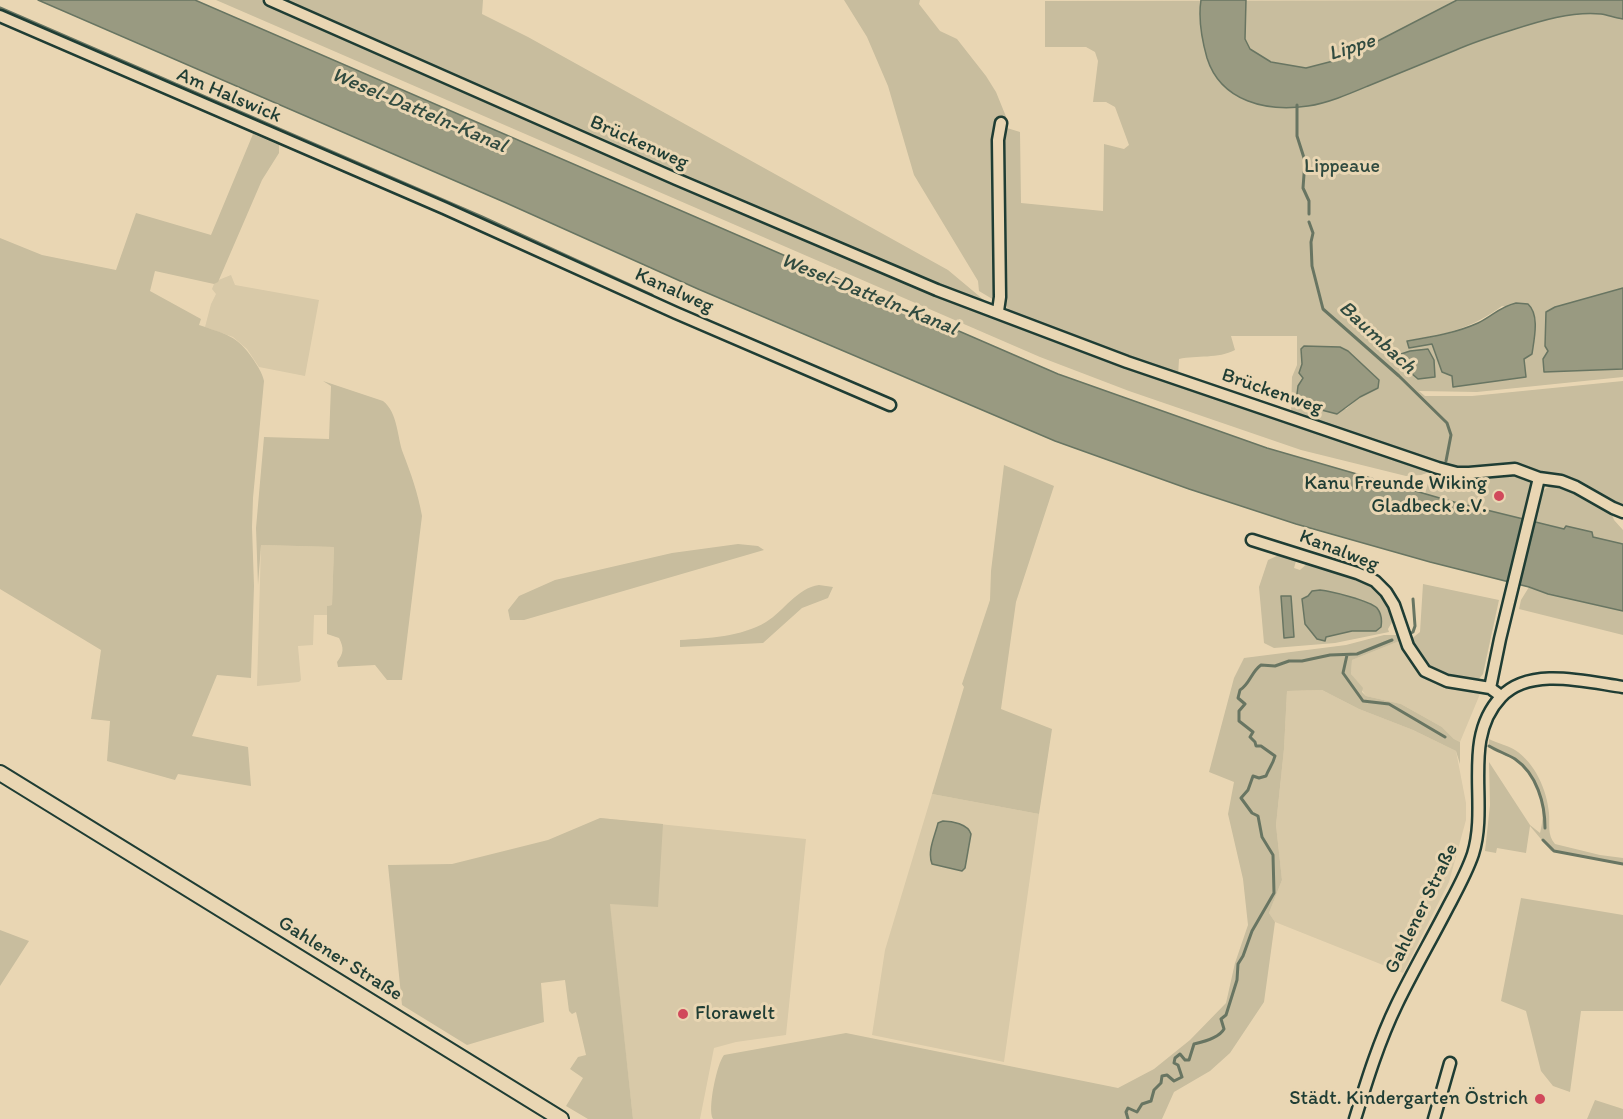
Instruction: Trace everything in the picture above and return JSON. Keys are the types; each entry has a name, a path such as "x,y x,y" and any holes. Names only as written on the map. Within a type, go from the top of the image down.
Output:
{"main road":[{"name":"Gahlener Straße","path":"0,773 561,1119"}],"street":[{"name":"Brückenweg","path":"270,0 778,223 937,290 998,311 1127,362 1438,468 1458,473 1515,469 1539,478 1561,481 1623,512"},
{"name":"Am Halswick","path":"0,16 444,207"},
{"path":"998,311 1000,297 998,140 1001,123"},
{"name":"Kanalweg","path":"444,207 676,313 890,405"},
{"path":"1490,688 1539,478"},
{"name":"Kanalweg","path":"1252,540 1357,573 1375,581 1394,605 1408,646 1425,671 1447,681 1490,688 1501,696"},
{"name":"Gahlener Straße","path":"1355,1119 1371,1064 1384,1032 1473,854 1479,819 1480,737 1485,718 1501,696 1524,682 1544,679 1623,687"},
{"path":"1434,1119 1450,1064"}],"shaded area":[{"path":"231,275 235,285 319,300 305,376 259,367 247,349 233,337 205,327 216,294 212,289 214,284"},
{"path":"261,545 334,547 332,605 327,606 327,615 314,615 313,645 298,646 301,680 299,682 257,686"},
{"path":"1402,640 1414,664 1422,674 1478,690 1480,694 1460,742 1442,727 1401,704 1366,696 1351,674 1352,660"},
{"path":"1322,690 1359,709 1413,730 1456,751 1466,803 1466,820 1449,882 1403,973 1275,922 1269,913 1282,880 1276,825 1287,691"},
{"path":"932,794 1039,814 1004,1062 872,1035 885,950"},
{"path":"600,818 806,839 786,1035 736,1042 714,1048 700,1119 633,1119"}],"green space":[{"path":"216,0 261,0 931,291 1433,471 1406,476 1301,450 1129,391 1040,357"},
{"path":"278,0 483,0 482,14 528,37 948,270 991,306 930,283 737,201"},
{"name":"Lippeaue","path":"844,0 920,0 919,4 940,31 957,39 986,76 996,92 1007,119 1007,128 1020,132 1021,203 1103,211 1104,144 1124,149 1129,145 1115,107 1106,102 1093,102 1098,61 1095,52 1086,47 1045,47 1045,1 1623,0 1623,288 1555,307 1546,312 1548,351 1544,372 1623,369 1623,377 1477,392 1419,391 1425,396 1472,396 1623,381 1623,509 1557,477 1464,471 1291,415 1292,377 1297,365 1297,336 1231,336 1235,350 1222,355 1179,359 1178,377 1059,333 1009,311 1004,301 994,300 979,291 978,281 914,175 888,86 867,37","holes":["1502,306 1534,312 1535,335 1532,354 1524,359 1526,376 1442,372 1432,343 1411,340 1470,325","1301,349 1378,388 1360,397 1346,409 1311,407 1298,403 1299,383 1303,376 1299,373 1302,364"]},
{"path":"253,134 279,145 279,153 262,180 218,282 214,284 155,271 150,291 201,319 199,325 236,340 253,359 264,381 253,498 254,586 251,678 217,675 192,736 248,747 251,786 178,774 175,780 107,761 110,721 91,719 101,650 0,589 0,238 42,255 116,270 136,213 211,235"},
{"path":"323,381 383,401 388,406 394,418 418,499 422,516 402,680 387,680 375,665 338,667 337,662 342,653 342,645 339,638 327,634 327,606 332,605 334,547 261,545 258,585 256,528 264,437 329,439 331,386"},
{"path":"1004,465 1054,486 1016,602 1001,709 1052,729 1039,814 932,794 964,687 962,684 990,600 991,571"},
{"path":"1511,472 1528,480 1533,488 1527,520 1425,494 1429,479 1442,473"},
{"path":"1562,485 1610,509 1614,520 1623,530 1623,544 1592,537 1592,532 1533,522 1537,502 1542,492 1546,488"},
{"path":"738,544 758,546 764,550 524,620 510,620 508,610 519,596 555,580 672,553"},
{"path":"1279,555 1296,561 1294,568 1300,570 1309,562 1370,583 1380,591 1395,617 1388,629 1389,632 1335,643 1274,648 1264,643 1259,587 1268,560"},
{"path":"1423,584 1499,600 1483,674 1478,680 1449,678 1427,668 1410,640 1420,632"},
{"path":"819,585 833,587 828,598 802,608 763,643 680,647 680,640 724,636 756,627 773,617 804,590"},
{"path":"1529,587 1548,594 1623,611 1623,635 1519,609 1521,600"},
{"path":"1384,635 1401,635 1402,640 1352,660 1351,674 1363,688 1362,692 1366,696 1401,704 1442,727 1460,742 1460,764 1456,751 1413,730 1359,709 1322,690 1287,691 1276,825 1282,880 1269,913 1275,922 1264,1002 1230,1053 1210,1071 1174,1092 1162,1119 713,1119 711,1106 714,1087 718,1067 724,1055 846,1033 1118,1088 1154,1069 1190,1040 1226,1003 1235,963 1248,925 1243,879 1228,814 1234,782 1209,772 1234,678 1244,658 1346,645"},
{"path":"1489,739 1515,750 1534,770 1546,795 1550,833 1555,844 1623,858 1623,865 1551,851 1530,826 1526,853 1497,848 1496,853 1485,851 1490,805 1489,762 1530,825 1540,833 1542,824 1540,795 1532,778 1519,763 1489,747"},
{"path":"600,818 663,824 658,907 610,904 633,1119 588,1119 566,1106 583,1078 570,1069 578,1057 586,1055 576,1012 572,1014 569,1011 565,980 541,983 544,1022 467,1045 402,1005 388,865 452,864 548,840"},
{"path":"1521,898 1623,915 1623,1011 1581,1011 1570,1092 1553,1086 1541,1071 1526,1011 1501,1001"},
{"path":"0,930 29,941 0,986"},
{"path":"1595,1100 1623,1109 1623,1119 1587,1119"}],"water":[{"name":"Wesel-Datteln-Kanal","path":"38,0 195,0 1058,374 1267,448 1450,501 1564,529 1566,526 1592,532 1593,537 1623,544 1623,611 1548,594 1296,524 1055,441 698,289 504,202"},
{"path":"1201,0 1246,0 1245,39 1250,49 1271,62 1306,68 1337,60 1457,0 1623,0 1623,19 1590,13 1545,20 1477,42 1331,100 1308,106 1277,107 1247,101 1234,94 1214,73 1207,58 1202,37"},
{"path":"1623,288 1623,369 1544,372 1543,359 1548,351 1545,346 1546,312 1555,307"},
{"path":"1516,303 1528,304 1535,321 1532,354 1524,359 1526,377 1453,387 1452,376 1442,372 1432,344 1409,348 1407,341 1470,326"},
{"path":"1304,346 1340,347 1348,351 1379,380 1378,388 1360,397 1337,414 1298,404 1296,402 1298,386 1303,378 1299,373 1302,364 1301,349"},
{"path":"1428,349 1434,360 1435,377 1418,379 1397,361 1398,355"},
{"path":"1320,590 1373,605 1379,612 1381,627 1376,631 1352,631 1326,637 1325,641 1317,639 1305,624 1302,599 1312,591"},
{"path":"1281,596 1291,596 1294,637 1284,638"},
{"path":"943,821 963,825 971,834 965,868 962,871 932,864 930,854 932,844 938,823"}],"waterway":[{"path":"0,8 482,217 652,295"},
{"name":"Baumbach","path":"1297,105 1297,136 1305,161 1303,188 1309,201 1309,214"},
{"name":"Baumbach","path":"1309,222 1313,233 1312,266 1323,309 1399,376 1447,423 1451,435 1446,461"},
{"name":"Baumbach","path":"1409,634 1413,632 1415,626 1413,599"},
{"name":"Baumbach","path":"1128,1119 1126,1112 1128,1108 1137,1112 1142,1104 1151,1101 1154,1090 1161,1083 1162,1076 1167,1075 1174,1081 1182,1077 1178,1065 1174,1063 1175,1058 1180,1054 1185,1060 1189,1060 1194,1044 1215,1037 1224,1029 1221,1019 1226,1015 1237,980 1238,964 1252,931 1274,893 1273,855 1262,837 1258,816 1252,813 1241,798 1248,790 1253,776 1259,778 1266,776 1275,756 1261,746 1256,746 1250,737 1253,732 1239,721 1239,711 1245,704 1238,698 1240,690 1261,665 1275,666 1289,661 1357,654 1392,640"},
{"path":"1347,655 1343,673 1363,701 1389,704 1445,737"},
{"path":"1489,746 1515,759 1529,773 1541,800 1545,828"},
{"path":"1543,840 1554,851 1623,864"}],"place":[{"name":"Kanu Freunde Wiking Gladbeck e.V.","path":"1499,496"},
{"name":"Florawelt","path":"683,1014"},
{"name":"Städt. Kindergarten Östrich","path":"1540,1099"}],"water label":[{"name":"Lippe","path":"1352,48"}]}
